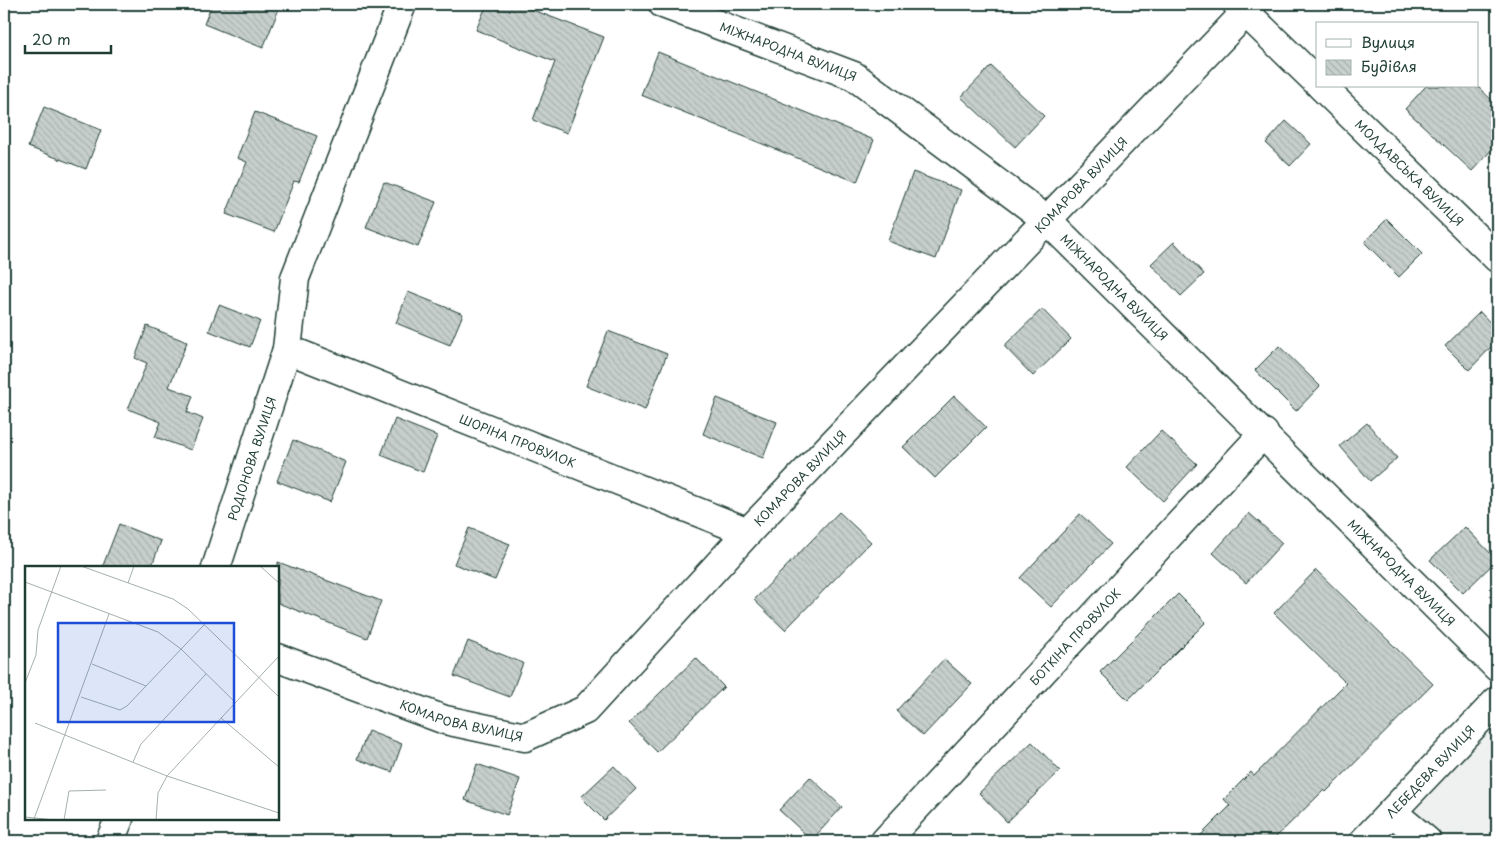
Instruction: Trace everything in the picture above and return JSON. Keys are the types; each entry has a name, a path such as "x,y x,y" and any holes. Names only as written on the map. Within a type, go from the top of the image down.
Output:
{"street":[{"name":"РОДІОНОВА ВУЛИЦЯ","path":"217,566 287,349 295,278 402,4"},
{"name":"МІЖНАРОДНА ВУЛИЦЯ","path":"663,4 854,76 1047,220 1264,433 1497,667"},
{"name":"КОМАРОВА ВУЛИЦЯ","path":"279,658 445,720 525,737 584,710 748,532 1047,220 1241,8"},
{"path":"1241,8 1316,81"},
{"name":"МОЛДАВСЬКА ВУЛИЦЯ","path":"1323,88 1497,258"},
{"name":"ШОРІНА ПРОВУЛОК","path":"287,349 748,532"},
{"name":"БОТКІНА ПРОВУЛОК","path":"885,841 1264,433"},
{"name":"ЛЕБЕДЄВА ВУЛИЦЯ","path":"1364,841 1497,701"},
{"path":"1392,812 1426,841"},
{"path":"110,841 119,820"}],"shaded area":[{"path":"1497,717 1497,841 1379,841"}],"building":[{"path":"212,4 281,4 263,48 204,24"},
{"path":"487,4 517,4 604,37 567,133 533,120 555,62 476,30"},
{"path":"658,52 874,140 857,182 641,95"},
{"path":"991,66 1044,116 1015,147 961,97"},
{"path":"1478,87 1497,105 1497,144 1472,171 1405,109 1424,88"},
{"path":"44,107 101,130 86,169 28,147"},
{"path":"255,112 317,136 299,182 294,181 274,232 226,214 247,162 237,158"},
{"path":"1286,121 1311,144 1290,166 1266,143"},
{"path":"913,172 961,190 936,259 888,241"},
{"path":"384,182 436,202 418,247 366,227"},
{"path":"1387,219 1422,254 1399,277 1364,242"},
{"path":"1174,242 1204,274 1181,296 1151,264"},
{"path":"408,292 463,314 450,345 396,323"},
{"path":"219,305 260,321 250,347 209,331"},
{"path":"1042,309 1071,339 1033,376 1004,346"},
{"path":"1480,312 1497,330 1497,341 1469,370 1445,346"},
{"path":"147,326 187,342 169,387 193,396 187,412 203,419 191,450 155,437 161,422 128,409 147,363 135,358"},
{"path":"608,331 667,354 645,410 586,386"},
{"path":"1279,346 1320,386 1296,411 1255,370"},
{"path":"954,396 986,427 935,478 903,447"},
{"path":"717,398 777,422 763,458 703,434"},
{"path":"395,419 437,436 423,472 381,455"},
{"path":"1367,423 1397,458 1370,481 1340,446"},
{"path":"1161,431 1197,464 1163,501 1127,467"},
{"path":"293,440 346,462 330,502 277,481"},
{"path":"839,512 871,542 785,630 754,600"},
{"path":"1249,513 1282,543 1246,583 1213,553"},
{"path":"1080,514 1111,544 1051,607 1020,578"},
{"path":"119,524 161,541 152,566 103,566"},
{"path":"1465,527 1497,560 1463,593 1430,560"},
{"path":"469,528 510,544 495,580 454,564"},
{"path":"278,562 381,601 367,638 279,603"},
{"path":"1316,570 1433,684 1326,792 1324,790 1272,841 1195,841 1230,806 1224,799 1251,772 1254,776 1346,683 1274,613"},
{"path":"1178,594 1206,622 1128,700 1100,672"},
{"path":"468,641 523,663 510,697 454,676"},
{"path":"696,658 724,687 657,752 629,723"},
{"path":"944,659 972,684 923,736 896,711"},
{"path":"368,731 402,744 392,772 357,759"},
{"path":"1032,742 1060,771 1007,822 979,793"},
{"path":"477,764 520,779 507,815 465,800"},
{"path":"614,766 636,789 604,820 581,797"},
{"path":"810,777 842,807 812,840 779,810"}]}
